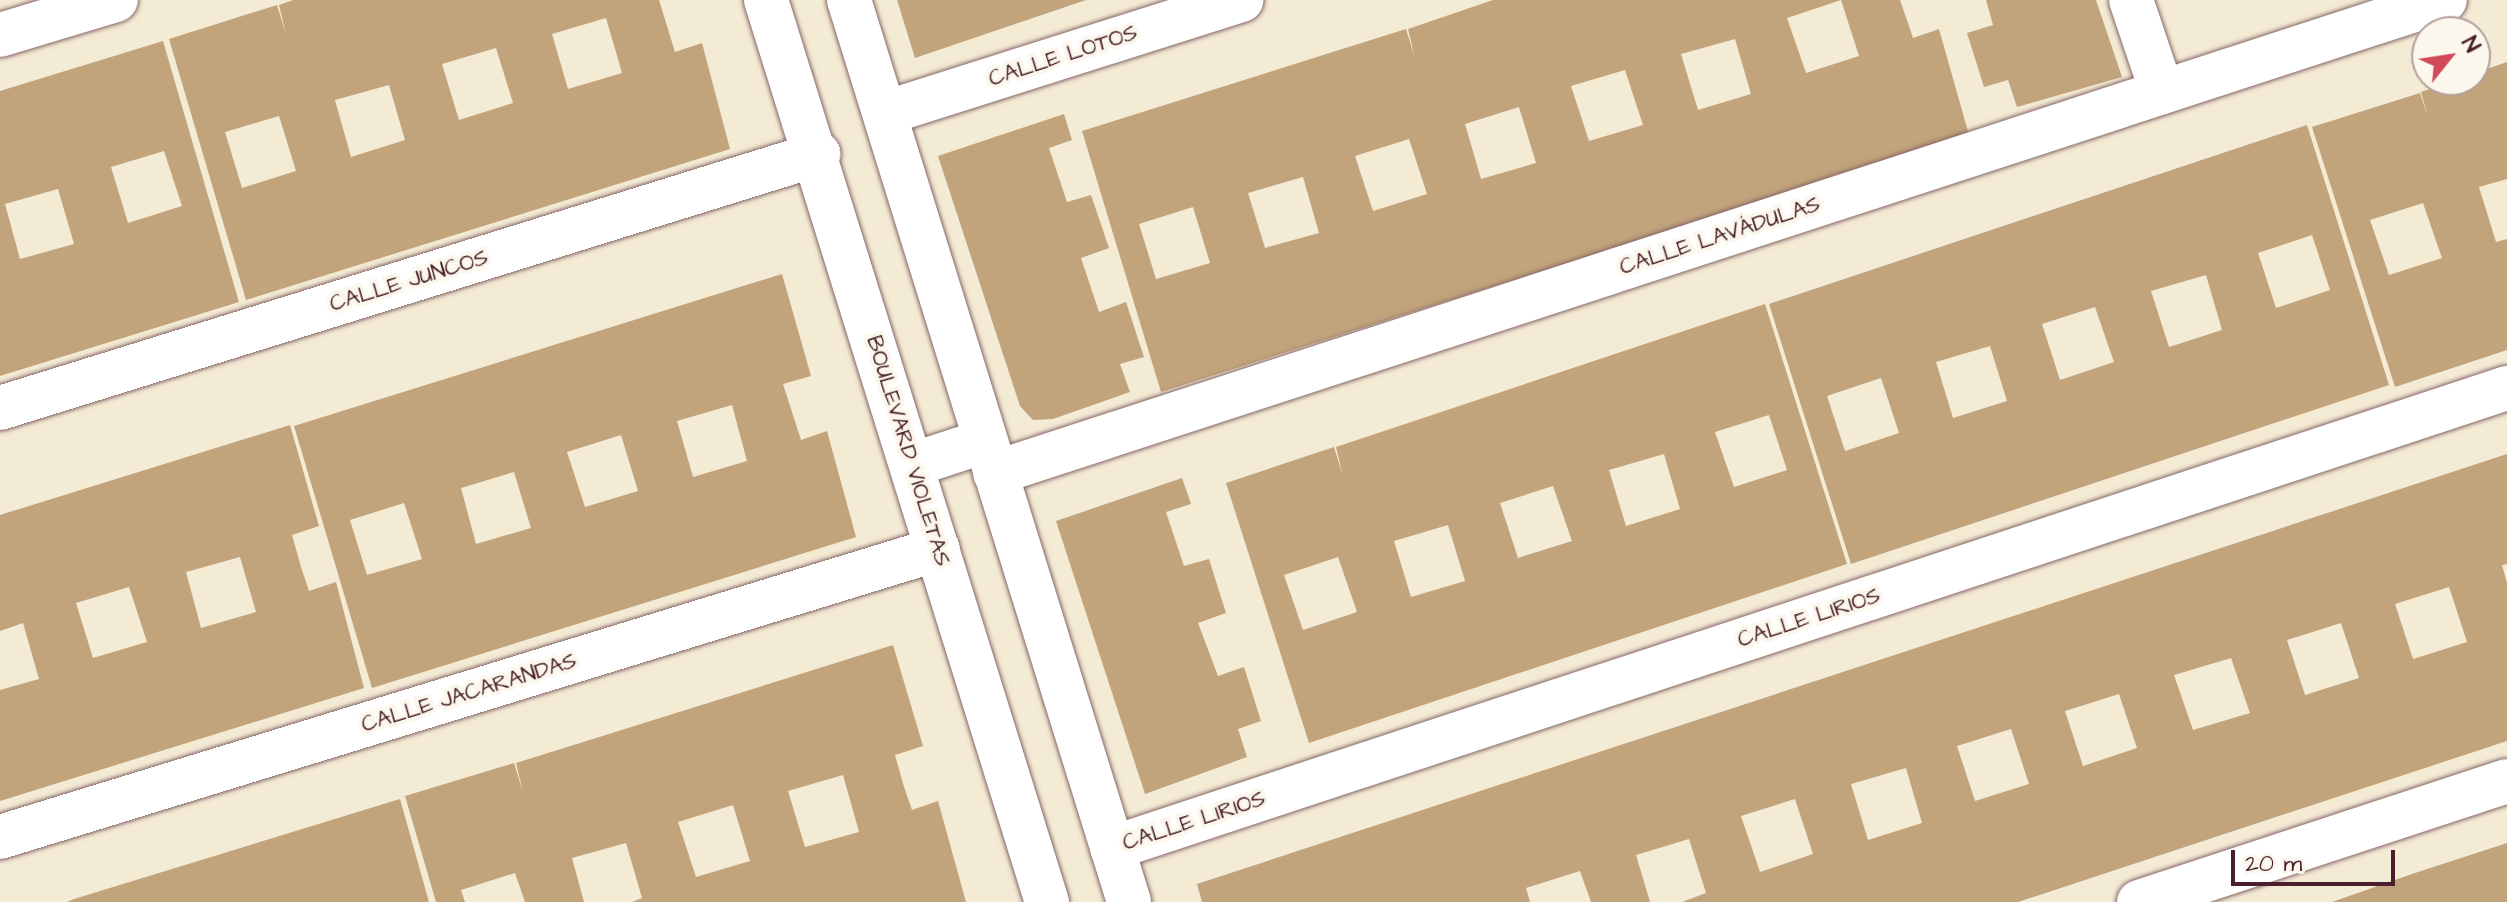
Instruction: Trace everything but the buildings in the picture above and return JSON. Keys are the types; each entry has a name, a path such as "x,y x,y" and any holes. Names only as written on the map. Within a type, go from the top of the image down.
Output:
{"street":[{"path":"0,35 116,0"},
{"name":"BOULEVARD VIOLETAS","path":"766,0 818,154 1047,902"},
{"path":"849,0 1129,902"},
{"name":"CALLE LOTOS","path":"885,113 1242,0"},
{"path":"2131,0 2162,92"},
{"name":"CALLE LAVÁDULAS","path":"912,465 990,457 2162,92 2445,0"},
{"name":"CALLE JUNCOS","path":"0,408 818,154"},
{"name":"CALLE LIRIOS","path":"1112,848 2507,388"},
{"name":"CALLE JACARANDAS","path":"0,837 938,549"},
{"path":"2139,902 2507,781"}]}
